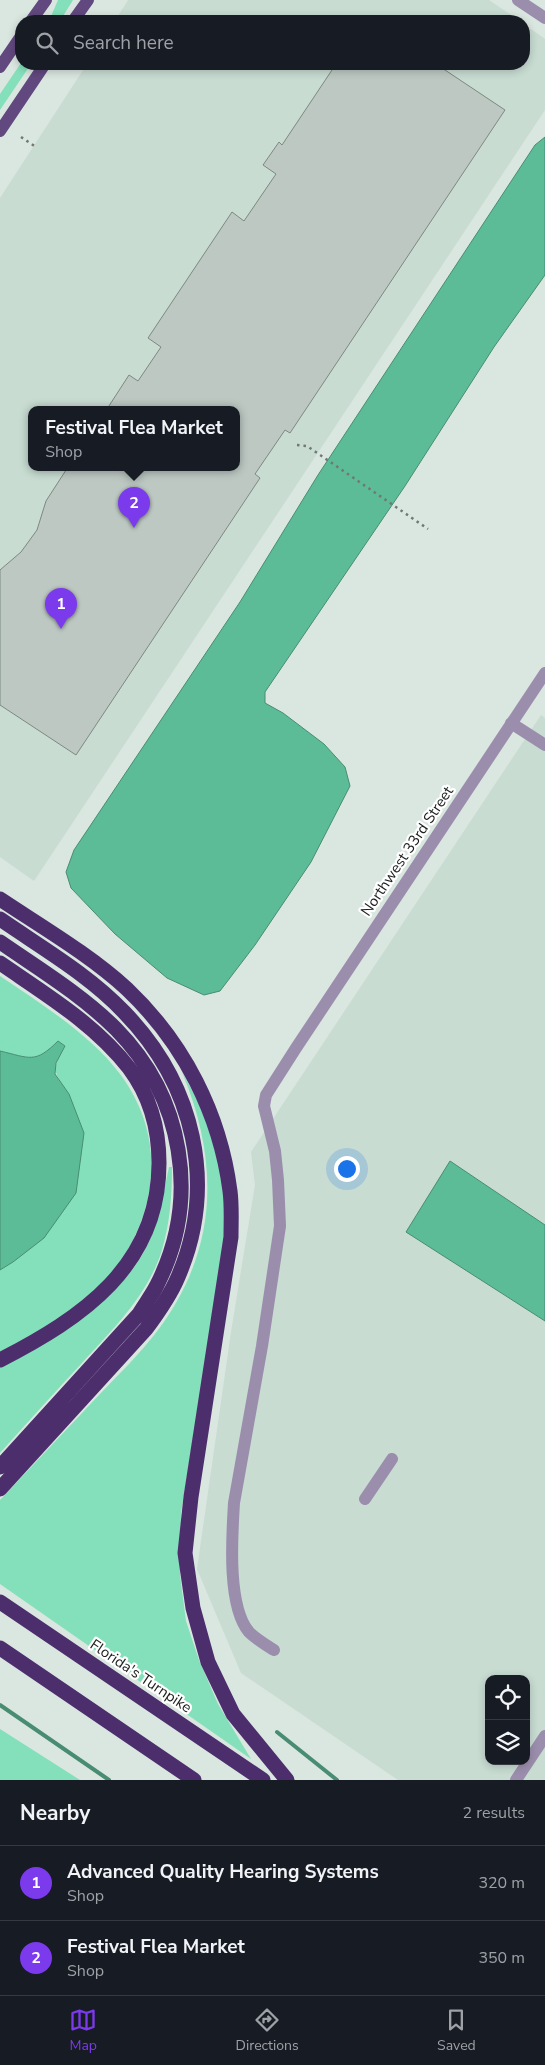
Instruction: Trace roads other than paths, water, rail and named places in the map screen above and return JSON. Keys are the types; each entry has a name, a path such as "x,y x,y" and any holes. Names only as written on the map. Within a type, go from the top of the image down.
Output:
{"highway":[{"path":"0,899 111,976 128,990 164,1031 186,1062 206,1100 219,1133 231,1193 231,1237 191,1497 186,1553 193,1608 208,1662 233,1714 287,1780"},
{"path":"0,919 90,982 123,1011 144,1034 173,1080 185,1108 194,1142 198,1170 198,1198 187,1254 178,1278 163,1306 146,1329 0,1489"},
{"path":"0,942 91,1007 114,1028 145,1064 158,1084 175,1132 180,1155 181,1195 176,1230 168,1259 157,1285 139,1314 0,1467"},
{"path":"0,963 94,1031 118,1055 129,1068 146,1096 155,1118 159,1142 156,1195 150,1219 140,1246 125,1268 108,1289 77,1314 49,1333 0,1360"},
{"name":"Florida's Turnpike","path":"0,1602 263,1780"},
{"path":"0,1648 194,1780"}],"main road":[{"path":"35,15 46,0"},
{"path":"77,15 88,0"},
{"path":"0,67 15,45"},
{"path":"0,131 41,70"}],"street":[{"path":"518,0 545,18"},
{"name":"Northwest 33rd Street","path":"274,1650 249,1632 242,1618 232,1574 231,1545 234,1503 262,1346 280,1226 275,1151 264,1106 269,1090 296,1048 545,673"},
{"path":"512,723 545,745"},
{"path":"365,1499 392,1459"},
{"path":"516,1780 545,1736"}],"waterway":[{"path":"0,1705 109,1780"},
{"path":"277,1732 337,1780"}],"place":[{"name":"Festival Flea Market","path":"134,528"},
{"name":"Advanced Quality Hearing Systems","path":"61,629"}]}
